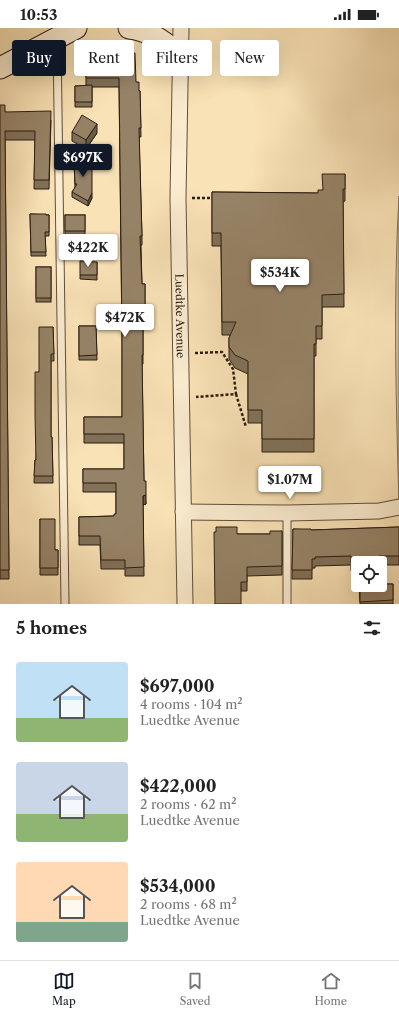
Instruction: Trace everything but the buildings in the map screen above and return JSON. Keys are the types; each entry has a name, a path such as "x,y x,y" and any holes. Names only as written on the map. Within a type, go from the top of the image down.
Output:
{"main road":[{"path":"0,68 76,28"},
{"path":"129,28 138,29 153,35 160,40"}],"street":[{"name":"Luedtke Avenue","path":"181,28 181,40"},
{"name":"Luedtke Avenue","path":"181,76 178,198 185,604"},
{"path":"183,512 287,513 379,511 399,507"}],"lane":[{"path":"57,37 65,604"},
{"path":"287,513 287,604"}],"path":[{"path":"178,198 218,198"},
{"path":"180,353 222,352 233,369 236,394 246,427"},
{"path":"181,398 236,394"}],"shaded area":[{"path":"399,196 399,505 396,389 396,273"}]}
